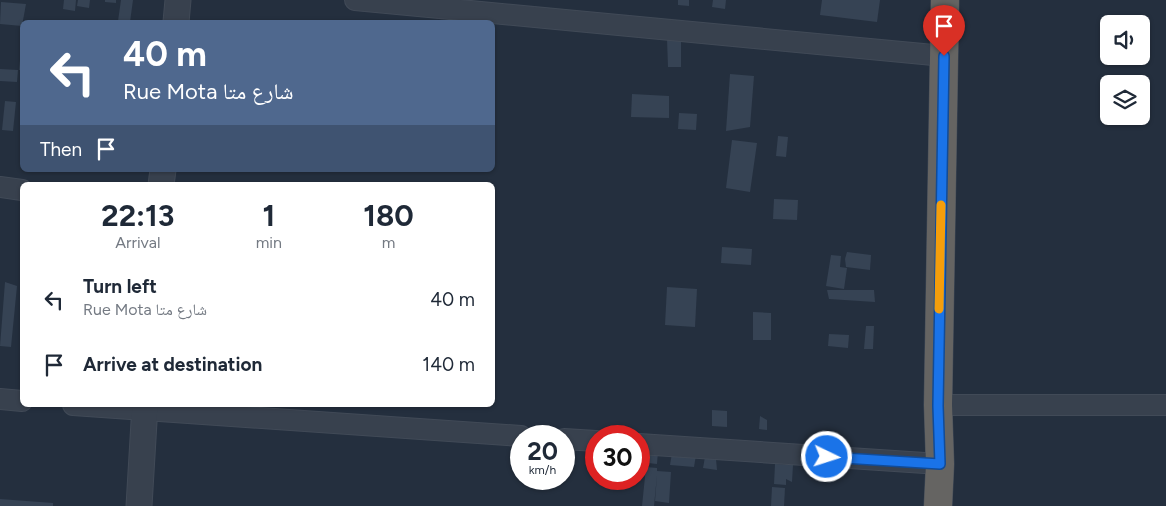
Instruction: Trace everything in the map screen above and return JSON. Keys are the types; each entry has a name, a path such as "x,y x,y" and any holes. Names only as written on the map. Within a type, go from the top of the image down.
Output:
{"highway":[{"path":"938,506 945,0"}],"street":[{"path":"176,20 178,0"},
{"path":"355,0 944,56"},
{"path":"0,187 20,190"},
{"path":"0,399 20,401"},
{"path":"938,406 1166,405"},
{"path":"121,407 510,435"},
{"path":"139,506 145,408"},
{"path":"650,445 940,464"}],"building":[{"path":"64,0 76,0 75,11 63,9"},
{"path":"78,0 90,0 89,8 77,6"},
{"path":"105,0 116,0 116,3 105,2"},
{"path":"121,0 133,0 130,20 118,20"},
{"path":"678,0 689,0 689,6 678,5"},
{"path":"713,0 726,0 725,9 712,7"},
{"path":"822,0 880,0 877,22 820,15"},
{"path":"1,2 26,4 23,20 20,20 20,26 0,24"},
{"path":"667,39 681,39 681,67 668,67"},
{"path":"0,69 18,70 17,82 0,81"},
{"path":"730,74 754,76 750,127 726,131"},
{"path":"632,94 669,96 669,118 631,117"},
{"path":"5,101 16,102 13,131 2,130"},
{"path":"679,113 697,114 696,130 678,129"},
{"path":"778,136 788,137 786,157 776,156"},
{"path":"732,140 757,143 750,192 726,188"},
{"path":"774,199 798,200 797,220 773,219"},
{"path":"722,247 752,249 751,265 721,263"},
{"path":"847,252 871,255 870,270 846,267 845,259"},
{"path":"831,255 841,256 840,267 847,268 844,289 826,286"},
{"path":"5,282 17,286 11,347 0,346"},
{"path":"667,287 697,289 695,327 665,325"},
{"path":"827,290 874,290 875,302 829,299"},
{"path":"753,312 771,313 771,340 753,340"},
{"path":"866,326 874,326 873,349 864,349"},
{"path":"829,334 849,335 848,348 828,346"},
{"path":"712,410 727,411 727,427 712,426"},
{"path":"760,416 767,420 767,430 759,429"},
{"path":"650,451 658,451 657,464 650,463"},
{"path":"672,453 696,455 694,467 670,465"},
{"path":"705,457 716,459 717,470 703,468"},
{"path":"775,464 793,465 792,482 786,479 786,485 774,484"},
{"path":"650,467 657,468 657,471 671,472 669,503 655,501 657,475 654,506 642,506 644,490 650,490"},
{"path":"772,487 785,488 784,506 771,506"},
{"path":"0,499 53,503 53,506 0,506"}],"slow traffic":[{"path":"939,309 941,205"}],"route":[{"path":"827,457 940,464 938,406 944,56"}]}
